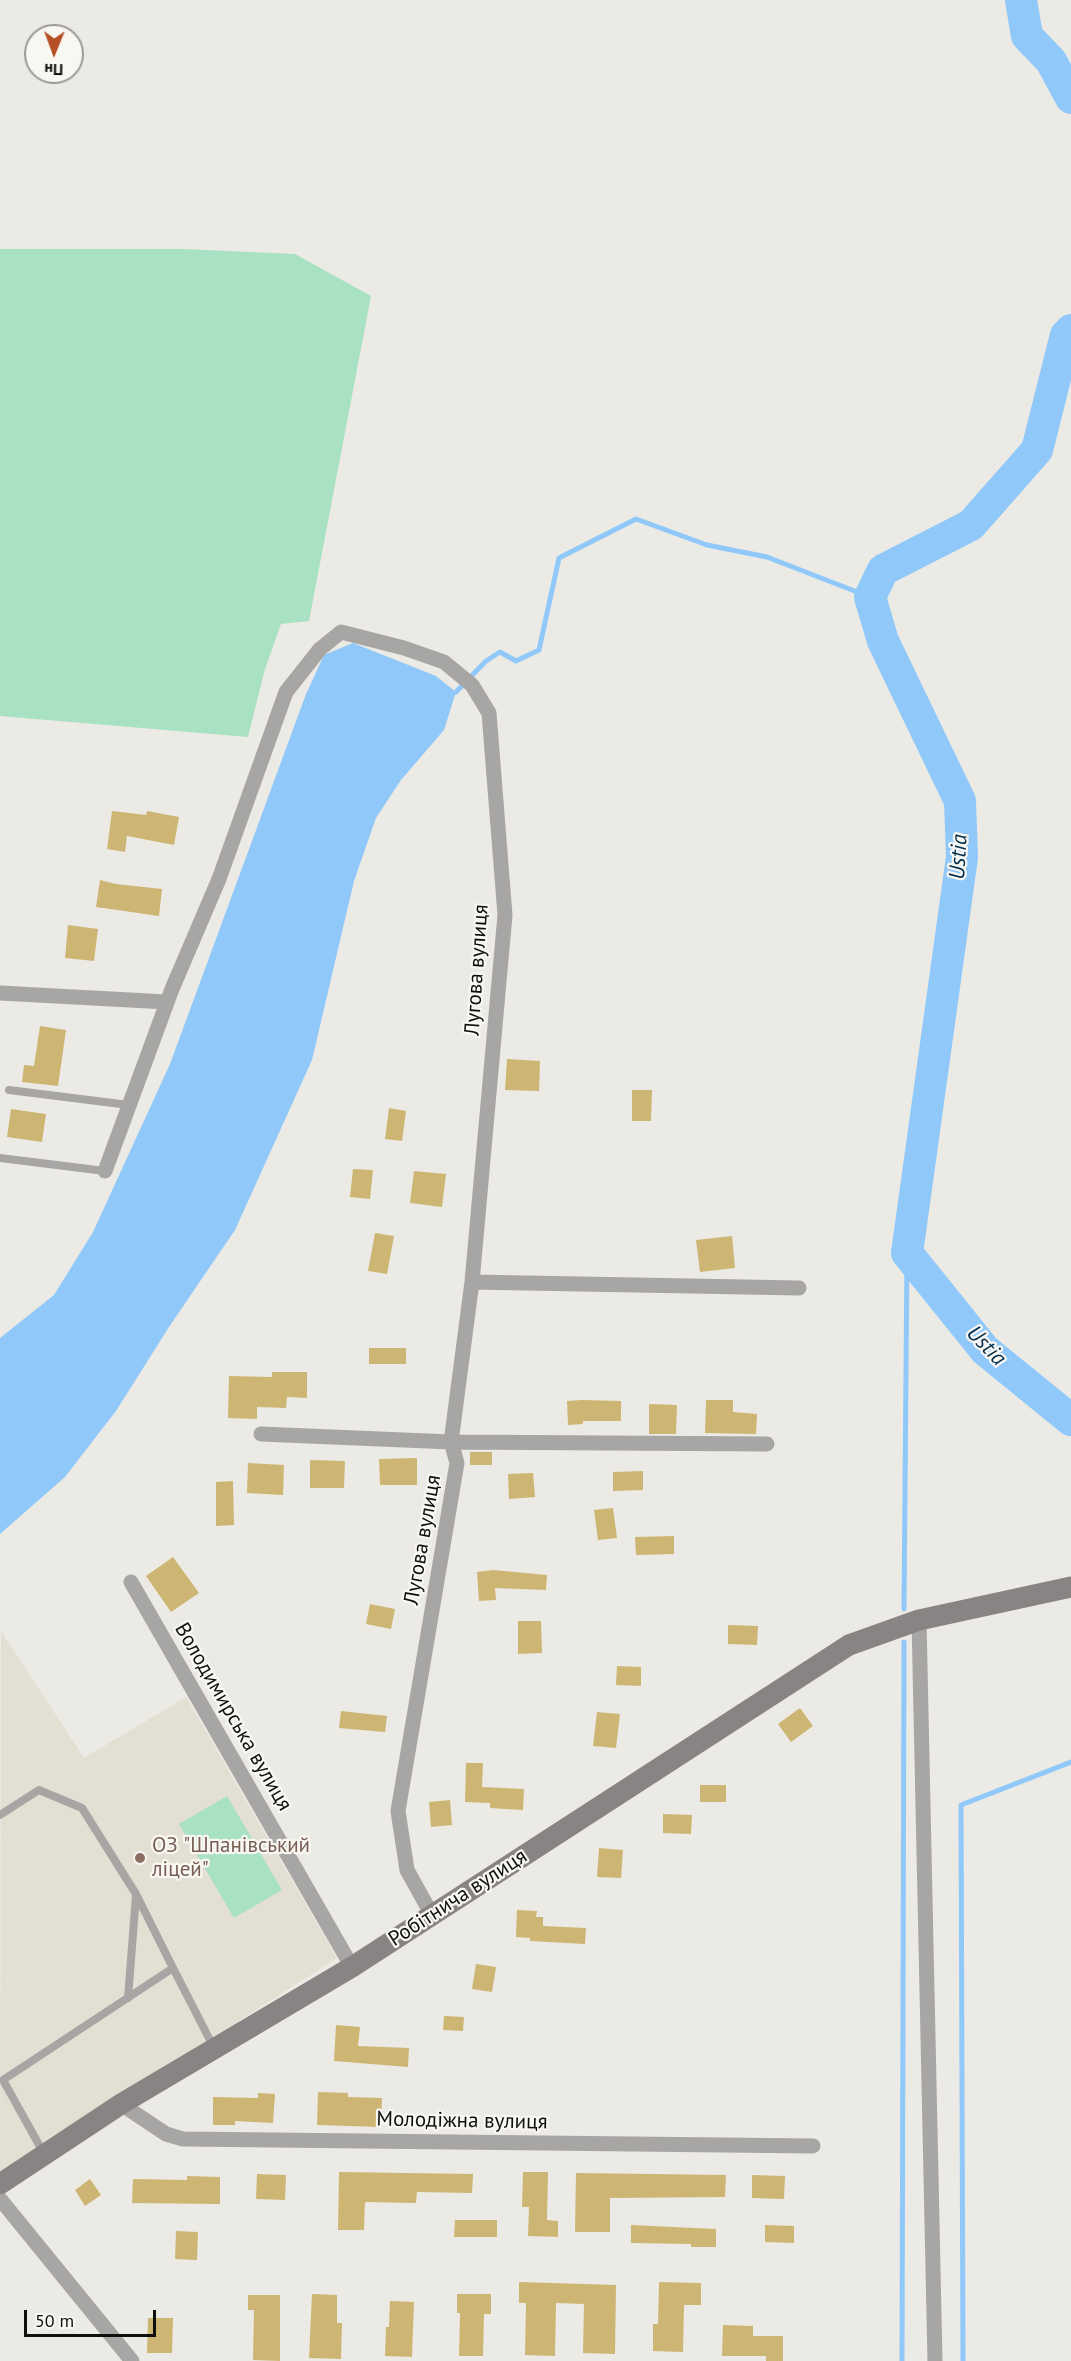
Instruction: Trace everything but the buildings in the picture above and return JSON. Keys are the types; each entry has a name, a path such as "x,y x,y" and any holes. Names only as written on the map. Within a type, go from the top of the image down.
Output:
{"street":[{"name":"Лугова вулиця","path":"105,1171 167,1002 219,879 286,692 320,649 340,632 404,648 444,662 472,685 489,713 505,915 472,1282 451,1442 457,1463 398,1811 407,1870 432,1915"},
{"path":"0,993 167,1002"},
{"path":"472,1282 799,1288"},
{"path":"261,1434 451,1442 767,1444"},
{"name":"Володимирська вулиця","path":"131,1582 352,1967"},
{"name":"Робітнича вулиця","path":"0,2184 121,2104 352,1967 849,1645 919,1620 1071,1587"},
{"path":"919,1620 935,2361"},
{"name":"Молодіжна вулиця","path":"121,2104 166,2134 183,2139 813,2146"},
{"path":"0,2199 132,2361"}],"lane":[{"path":"9,1090 131,1105"},
{"path":"0,1158 105,1171"},
{"path":"0,1815 39,1790 82,1808 136,1894 214,2048"},
{"path":"128,1998 136,1894"},
{"path":"44,2154 1,2078 173,1968"}],"shaded area":[{"name":"ОЗ \"Шпанівський ліцей\"","path":"1,1631 84,1758 186,1697 337,1958 0,2174"}],"green space":[{"path":"0,249 183,249 295,254 371,296 309,621 281,624 265,669 248,737 0,716"},
{"path":"227,1796 282,1890 234,1918 179,1824"}],"water":[{"path":"353,643 436,676 456,692 444,730 401,780 376,818 354,881 312,1060 235,1230 169,1327 116,1411 65,1477 0,1534 0,1338 54,1295 93,1232 170,1064 306,694 324,655"}],"waterway":[{"name":"Ustia","path":"1021,0 1027,36 1051,61 1071,98"},
{"name":"Ustia","path":"1071,330 1066,335 1037,450 971,525 883,570 870,597 883,641 960,801 962,857 907,1253 985,1350 1071,1420"},
{"path":"456,692 486,661 500,652 516,661 539,650 559,558 636,519 707,545 767,557 870,597"},
{"path":"904,1609 907,1253"},
{"path":"902,2361 904,1642"},
{"path":"963,2361 961,1805 1071,1762"}],"place":[{"name":"ОЗ \"Шпанівський ліцей\"","path":"140,1858"}]}
